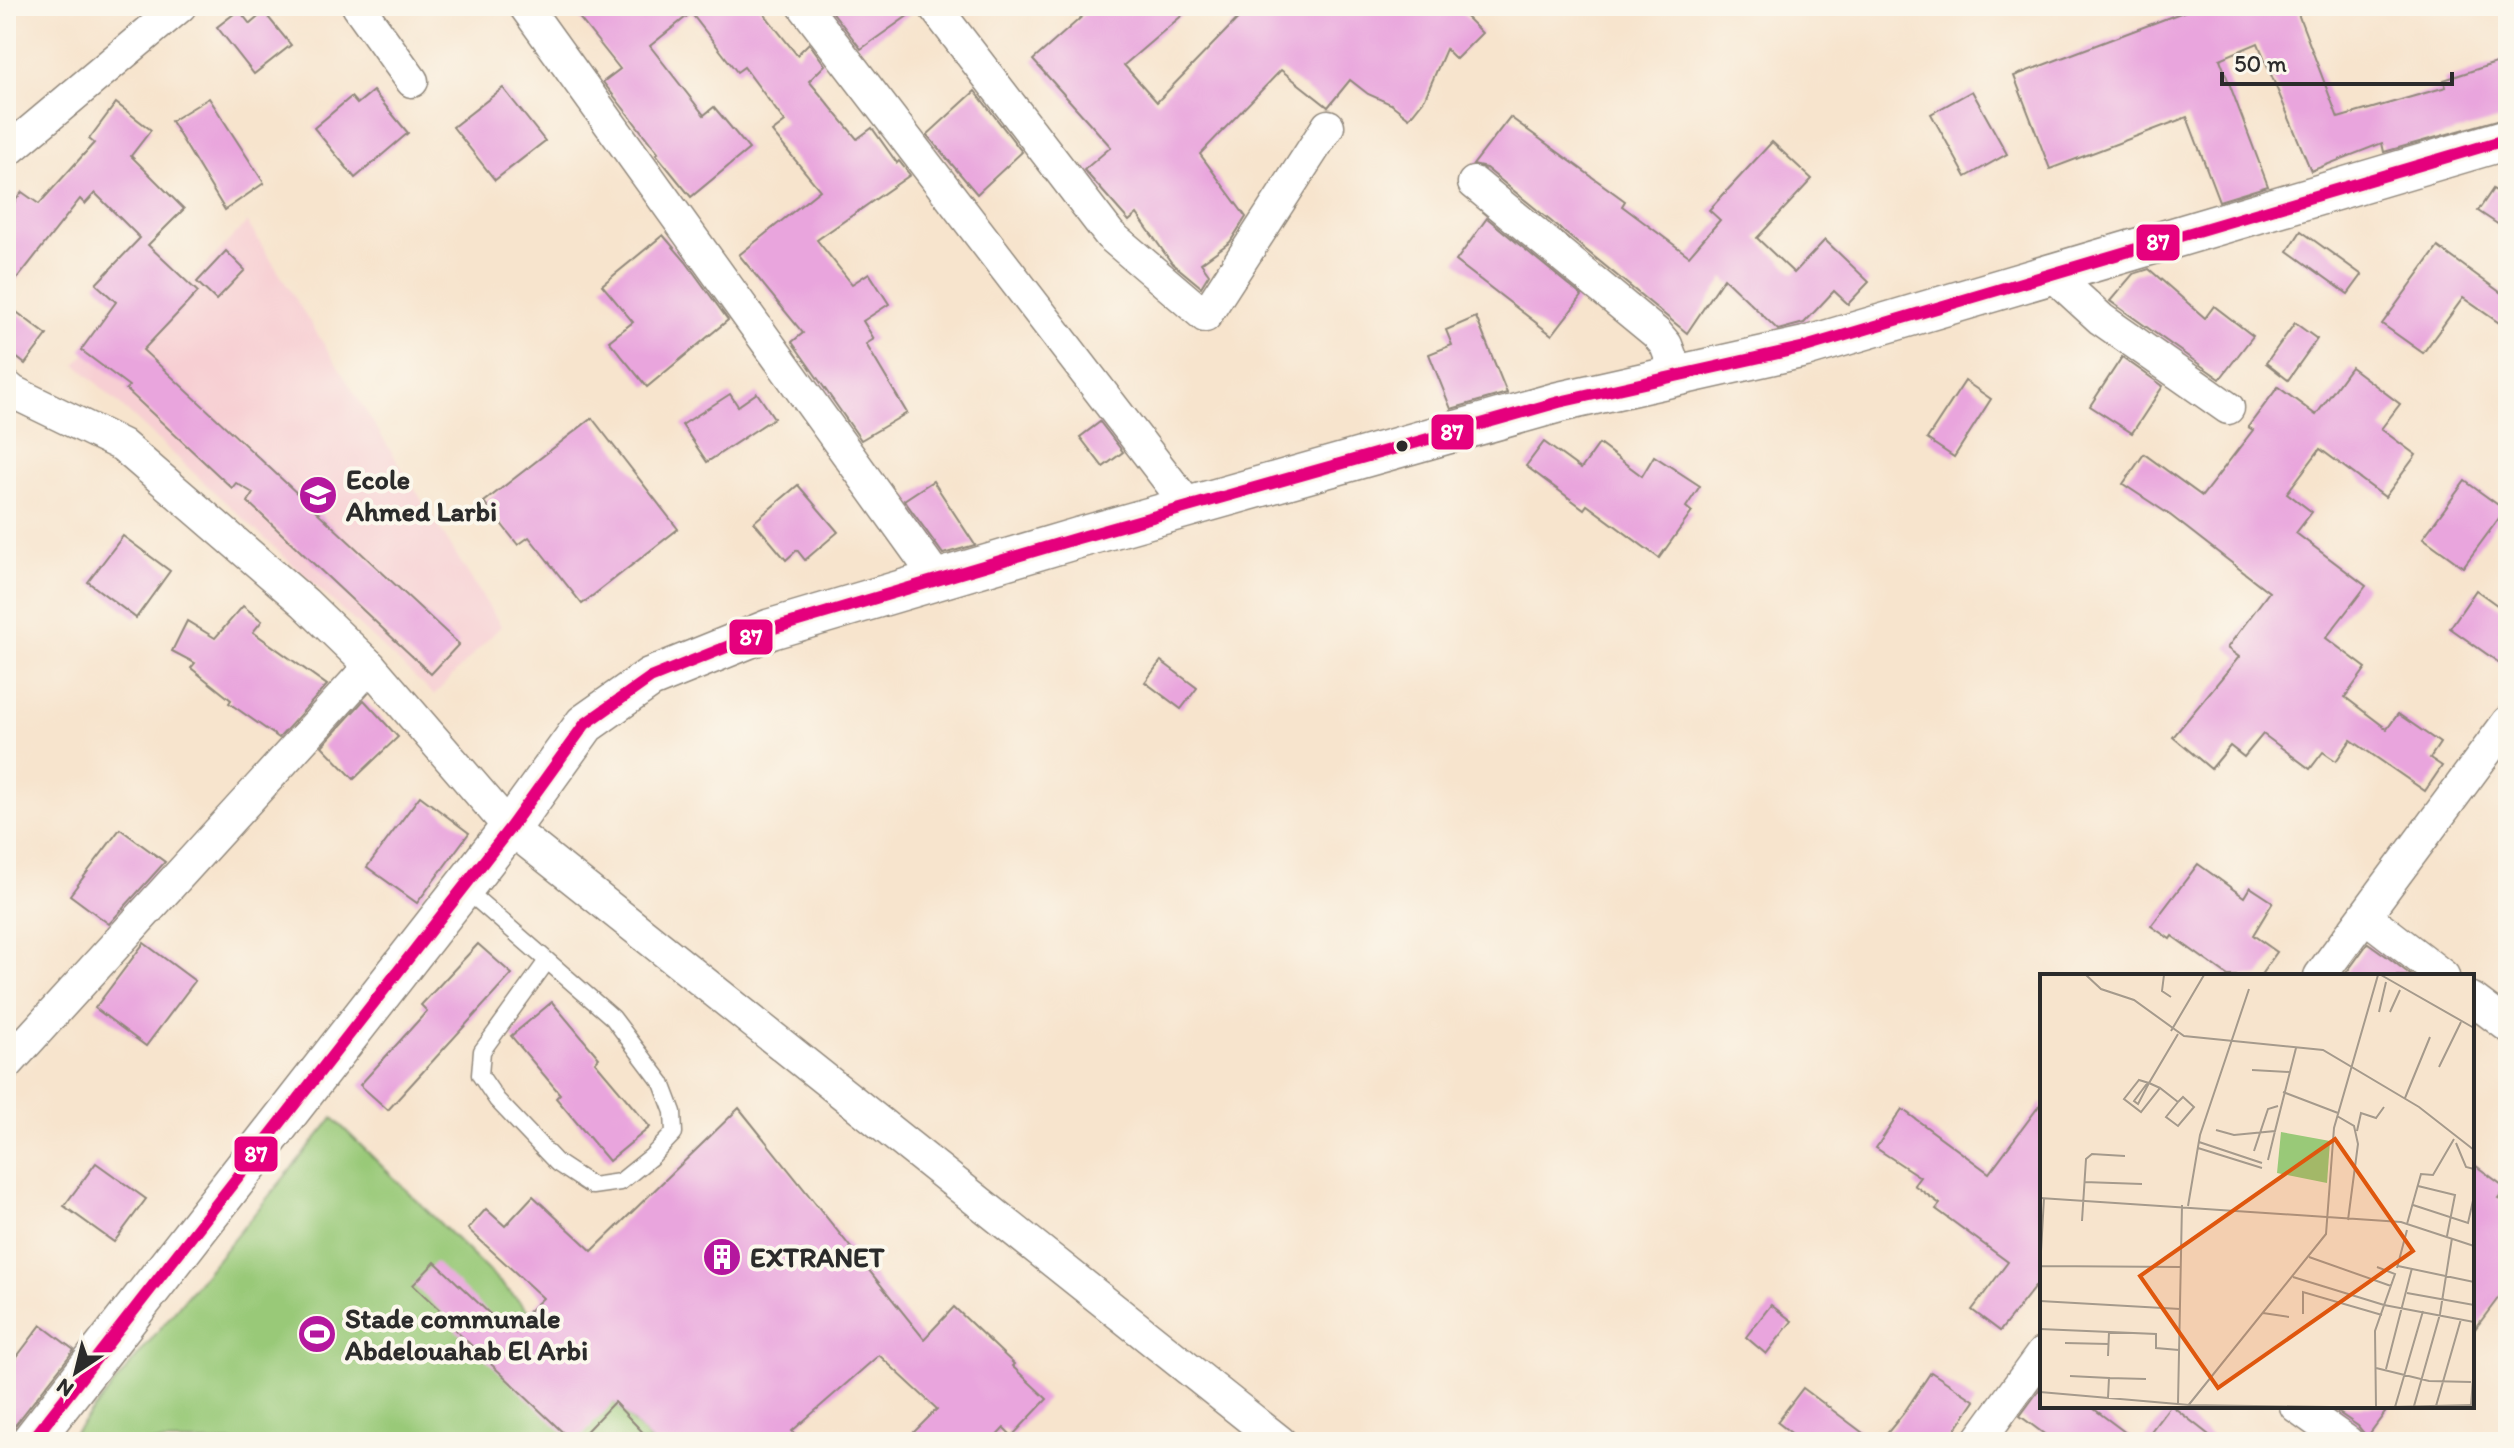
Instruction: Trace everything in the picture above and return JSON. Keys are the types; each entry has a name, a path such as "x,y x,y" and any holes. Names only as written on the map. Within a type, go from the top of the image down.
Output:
{"street":[{"path":"6,152 180,6"},
{"path":"358,6 412,81"},
{"path":"525,6 939,581"},
{"path":"804,6 1190,508"},
{"path":"934,6 1110,235 1205,316 1328,126"},
{"path":"31,1442 510,828 585,724 650,678 771,629 1078,538 1559,402 1805,347 2508,139"},
{"path":"1474,183 1656,333 1666,345 1677,374"},
{"path":"2052,274 2101,319 2228,408"},
{"path":"6,386 122,445 305,603 370,666 510,828 1280,1442"},
{"path":"6,1065 370,666"},
{"path":"2322,974 2508,722"},
{"path":"2365,916 2440,974"},
{"path":"2474,1000 2508,1026"},
{"path":"1978,1442 2040,1357"},
{"path":"2299,1408 2347,1442"}],"lane":[{"path":"463,888 613,1018 662,1083 673,1112 674,1133 620,1182 592,1186 557,1163 497,1100 480,1075 482,1051 547,961"}],"shaded area":[{"name":"Ecole Ahmed Larbi","path":"247,222 501,626 434,695 76,364 110,328 129,345"}],"green space":[{"path":"333,1118 529,1311 652,1442 67,1442"}],"building":[{"path":"570,6 758,6 797,55 809,43 825,65 809,81 857,139 872,128 897,163 899,161 910,175 817,240 852,284 869,273 889,304 863,321 874,339 866,344 907,413 861,440 792,342 803,333 739,255 820,190 772,132 785,122 744,67 737,72 691,13 650,46 704,115 714,107 749,149 691,197 603,82 620,69"},
{"path":"828,6 915,6 916,10 861,49"},
{"path":"1094,6 1193,6 1124,65 1157,102 1250,6 1455,6 1482,33 1456,59 1446,49 1425,98 1409,118 1350,80 1328,107 1281,70 1200,154 1246,217 1230,242 1201,263 1209,274 1201,287 1171,262 1137,214 1129,221 1084,170 1111,147 1033,60"},
{"path":"2199,6 2295,6 2338,118 2446,87 2444,80 2508,59 2508,117 2384,152 2382,143 2311,171 2258,43 2220,59 2268,186 2219,201 2187,117 2050,169 2014,76"},
{"path":"239,10 250,24 264,12 291,45 254,74 217,27"},
{"path":"503,88 545,141 495,180 453,127"},
{"path":"373,91 408,133 355,178 314,128 351,97 357,104"},
{"path":"975,91 1022,152 977,194 927,135"},
{"path":"1972,91 2007,154 1966,177 1931,114"},
{"path":"209,98 264,183 225,210 171,121"},
{"path":"116,103 151,130 131,156 184,209 148,245 198,292 143,350 459,644 431,674 248,502 253,493 236,483 232,488 126,389 129,386 81,350 116,302 96,284 140,238 95,193 85,204 80,199 6,293 6,213 22,192 39,204 94,143 89,139"},
{"path":"1510,117 1625,201 1622,206 1689,256 1720,220 1709,210 1772,142 1812,179 1757,238 1794,273 1825,240 1869,282 1848,304 1834,291 1804,323 1778,330 1724,278 1687,333 1486,168 1473,165"},
{"path":"2493,189 2508,199 2508,231 2478,211"},
{"path":"1487,218 1582,296 1552,335 1456,261"},
{"path":"2301,231 2362,275 2348,294 2288,251"},
{"path":"663,235 728,320 647,387 609,341 633,322 602,285"},
{"path":"2438,247 2508,298 2508,329 2463,298 2423,353 2382,324"},
{"path":"226,251 245,270 216,300 197,282"},
{"path":"2149,269 2205,318 2214,306 2253,336 2220,379 2110,301 2133,274"},
{"path":"6,304 47,335 25,364 6,349"},
{"path":"1476,317 1507,393 1451,409 1429,354 1452,345 1446,330"},
{"path":"2295,323 2317,339 2288,380 2266,363"},
{"path":"2122,357 2163,386 2132,433 2090,406"},
{"path":"2351,367 2400,404 2381,429 2416,455 2385,497 2320,449 2287,493 2312,512 2296,533 2366,586 2326,638 2366,668 2345,697 2387,729 2398,714 2440,743 2430,758 2442,766 2425,791 2351,740 2336,761 2323,752 2310,769 2263,734 2244,757 2230,746 2211,769 2173,737 2239,657 2227,648 2269,592 2170,515 2123,484 2144,454 2202,496 2253,430 2248,427 2278,387 2316,415"},
{"path":"1965,381 1991,399 1954,457 1927,439"},
{"path":"757,393 774,418 707,462 682,425 730,394 738,406"},
{"path":"592,418 678,529 582,604 529,537 518,545 484,502"},
{"path":"1100,422 1123,452 1103,467 1080,437"},
{"path":"1544,442 1581,469 1599,444 1642,476 1654,456 1700,486 1686,507 1692,512 1659,558 1587,505 1584,509 1526,466"},
{"path":"933,481 975,545 943,554 904,500"},
{"path":"2465,481 2505,510 2463,567 2423,538"},
{"path":"798,485 838,532 805,560 797,550 786,560 754,522"},
{"path":"123,536 170,571 136,618 88,582"},
{"path":"2476,590 2508,613 2508,669 2450,628"},
{"path":"243,606 262,621 253,632 327,685 279,738 229,703 231,700 191,668 195,663 172,651 187,621 215,638"},
{"path":"1161,661 1197,688 1181,709 1145,682"},
{"path":"364,700 398,737 354,779 322,746"},
{"path":"420,796 469,833 417,903 367,867"},
{"path":"120,829 165,862 109,924 70,895"},
{"path":"2198,864 2244,897 2250,887 2273,902 2253,935 2277,952 2261,974 2225,974 2172,936 2170,939 2151,926"},
{"path":"144,943 195,981 146,1046 95,1008"},
{"path":"2368,943 2409,974 2345,974"},
{"path":"478,944 512,974 388,1110 360,1085 427,1011 421,1005"},
{"path":"552,1002 599,1058 595,1062 650,1127 609,1161 556,1098 560,1094 511,1036"},
{"path":"2040,1105 2040,1281 2000,1331 1972,1310 2008,1262 1936,1209 1940,1204 1914,1185 1920,1177 1876,1148 1902,1109 1989,1173"},
{"name":"EXTRANET","path":"739,1108 924,1339 954,1307 1047,1399 1012,1436 1004,1428 991,1442 904,1442 937,1409 879,1355 792,1431 803,1442 652,1442 614,1402 573,1442 455,1330 458,1327 413,1285 435,1262 508,1331 543,1298 468,1229 486,1209 505,1226 533,1196 592,1251"},
{"path":"96,1163 146,1199 114,1242 64,1206"},
{"path":"2474,1164 2506,1188 2498,1198 2508,1204 2508,1285 2474,1330"},
{"path":"1771,1305 1792,1321 1766,1354 1746,1337"},
{"path":"41,1325 74,1350 13,1428 9,1442 6,1442 6,1371"},
{"path":"1931,1372 1975,1401 1947,1442 1880,1442 1903,1414"},
{"path":"1803,1388 1875,1442 1803,1442 1777,1422"},
{"path":"2040,1389 2040,1408 2093,1408 2138,1442 2055,1442 2020,1416"},
{"path":"2168,1408 2175,1408 2218,1442 2143,1442"},
{"path":"2332,1408 2389,1408 2367,1437 2358,1426"}],"transit line":[{"name":"87","path":"31,1442 510,828 585,724 650,678 771,629 1078,538 1559,402 1805,347 2508,139"}],"place":[{"name":"Ecole Ahmed Larbi","path":"318,495"},
{"name":"EXTRANET","path":"722,1257"},
{"name":"Stade communale Abdelouahab El Arbi","path":"317,1334"}]}
